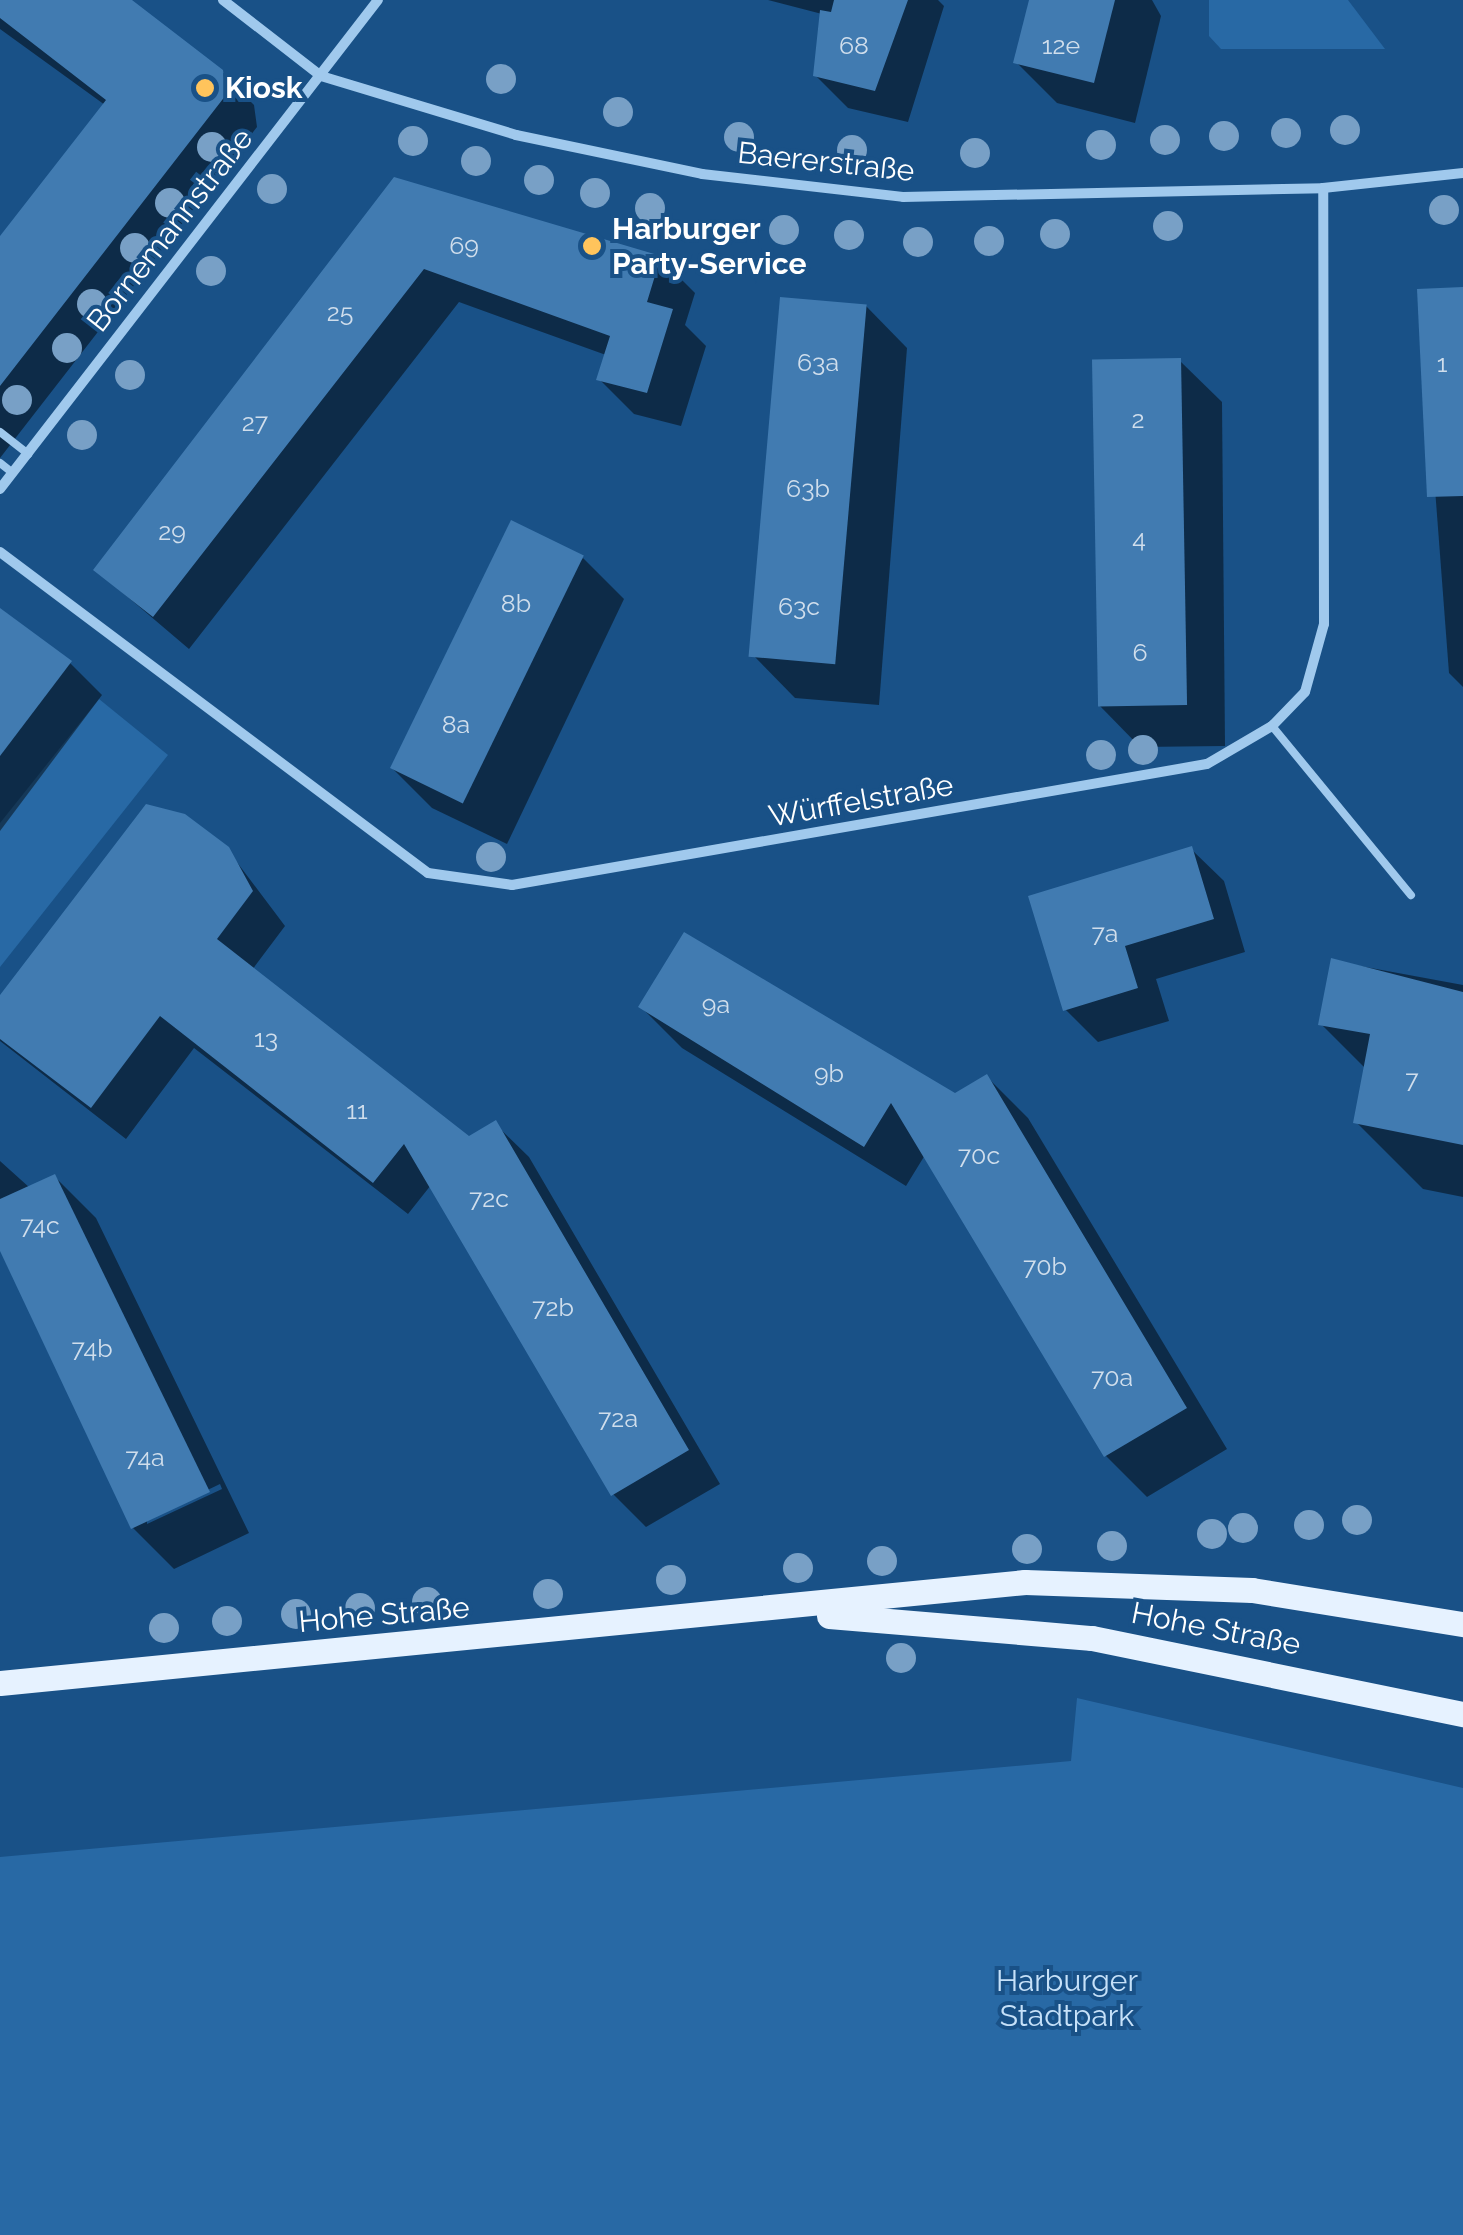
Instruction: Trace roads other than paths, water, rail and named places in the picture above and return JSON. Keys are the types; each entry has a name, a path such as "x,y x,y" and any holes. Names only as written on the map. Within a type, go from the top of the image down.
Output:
{"main road":[{"name":"Hohe Straße","path":"0,1684 774,1613 1025,1582 1252,1590 1463,1624"},
{"name":"Hohe Straße","path":"774,1613 1092,1638 1463,1714"}],"street":[{"name":"Baererstraße","path":"222,0 321,76 516,134 702,174 848,191 1323,188 1463,173"},
{"name":"Bornemannstraße","path":"0,489 378,0"},
{"name":"Würffelstraße","path":"0,552 428,873 495,882 1208,764 1272,726 1305,692 1324,624 1323,188"}],"lane":[{"path":"0,432 28,454"},
{"path":"0,463 13,472"},
{"path":"1272,726 1411,895"}],"place":[{"name":"Kiosk","path":"205,88"},
{"name":"Harburger Party-Service","path":"592,246"}],"park label":[{"name":"Harburger Stadtpark","path":"1067,1998"}]}
